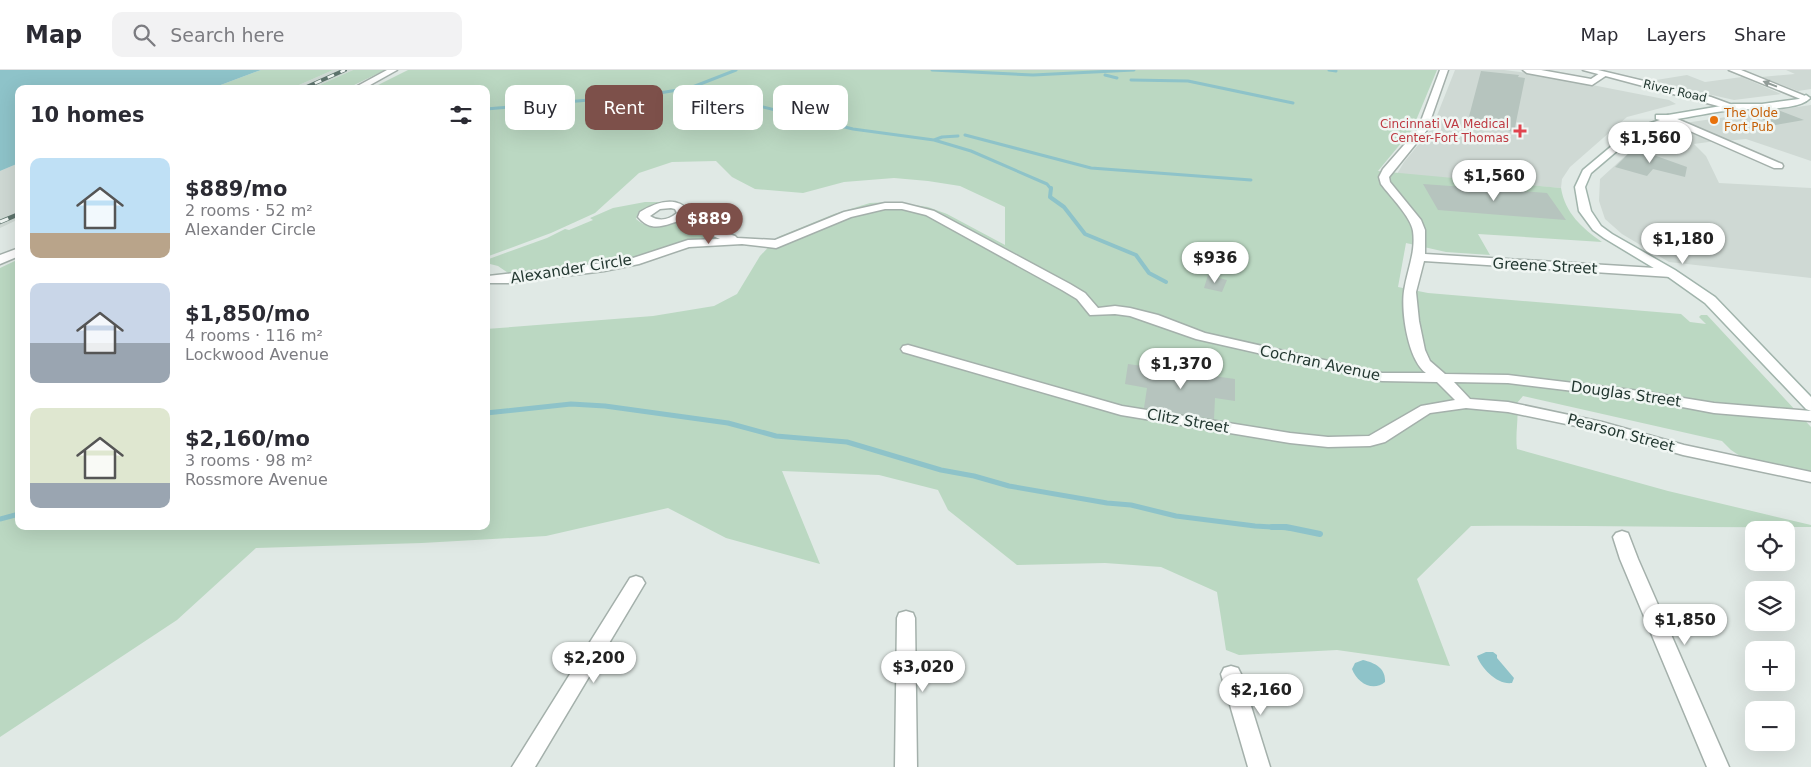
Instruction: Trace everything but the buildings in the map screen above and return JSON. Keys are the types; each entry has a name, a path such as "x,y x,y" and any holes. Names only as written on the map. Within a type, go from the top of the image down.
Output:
{"street":[{"path":"364,85 393,70"},
{"path":"1444,70 1422,130 1384,177 1416,222 1419,230 1419,257 1410,292 1412,321 1422,362 1466,403"},
{"path":"1526,70 1592,82 1603,75"},
{"name":"River Road","path":"1587,70 1708,99 1733,107"},
{"path":"1733,70 1809,98"},
{"path":"1809,98 1802,101 1762,107 1746,105 1668,118 1666,121 1635,131 1584,177 1580,187 1585,211 1597,228 1671,273 1710,300 1811,406"},
{"path":"1668,118 1778,166"},
{"name":"Cochran Avenue","path":"776,244 867,208 885,206 917,209 950,223 1066,287 1081,296 1095,312 1114,310 1130,312 1153,318 1201,336 1382,377 1440,377"},
{"name":"Alexander Circle","path":"680,217 686,216 716,234 742,241"},
{"name":"Alexander Circle","path":"490,277 508,279 604,267 635,261 688,244 742,241 776,244"},
{"path":"0,260 15,253"},
{"name":"Greene Street","path":"1419,257 1671,273"},
{"name":"Clitz Street","path":"908,349 1121,410 1290,438 1328,442 1370,441 1380,438 1426,409 1466,403"},
{"name":"Douglas Street","path":"1440,377 1508,378 1640,395 1714,408 1811,416"},
{"name":"Pearson Street","path":"1466,403 1508,407 1602,426 1683,450 1811,477"},
{"path":"1622,537 1629,559 1718,767"},
{"path":"523,767 636,583"},
{"path":"906,618 906,767"},
{"path":"1231,674 1259,767"}],"shaded area":[{"path":"333,70 353,70 320,85 299,85"},
{"name":"Cincinnati VA Medical Center-Fort Thomas","path":"1455,70 1504,70 1536,74 1669,100 1676,104 1627,117 1570,167 1562,179 1561,188 1397,174 1404,162 1432,128"},
{"path":"1786,70 1811,70 1811,89 1798,91 1761,77 1795,74"},
{"path":"1687,75 1705,82 1742,77 1781,94 1734,100 1650,81"},
{"path":"1811,105 1811,161 1746,139 1725,141 1684,123"},
{"path":"1679,124 1716,141 1694,144 1706,156 1719,183 1811,188 1811,278 1669,262 1622,234 1605,219 1599,201 1600,179 1634,148 1640,147 1649,138"},
{"path":"15,165 15,221 0,228 0,171"}],"green space":[{"path":"261,70 333,70 299,85 221,85"},
{"path":"353,70 385,70 354,85 320,85"},
{"path":"408,70 1437,70 1412,130 1378,171 1561,188 1570,212 1588,231 1602,242 1478,234 1490,255 1446,252 1406,243 1398,287 1428,293 1681,314 1690,322 1706,324 1699,317 1707,315 1811,427 1811,473 1743,458 1722,441 1523,396 1517,403 1517,449 1668,491 1794,521 1745,521 1745,527 1471,526 1417,579 1450,666 1337,650 1239,655 1226,650 1217,592 1161,567 1105,563 1017,565 948,510 938,490 879,475 782,471 820,564 726,538 668,508 546,536 422,543 256,548 177,620 0,737 0,268 15,261 15,530 490,530 490,329 653,316 714,306 737,294 760,256 778,237 834,214 870,203 892,202 928,207 947,214 1005,245 1005,207 960,186 894,178 844,182 803,193 755,189 732,177 716,161 672,162 639,173 595,213 551,233 490,256 490,85 378,85"},
{"path":"645,202 664,202 639,211 636,219 643,224 657,227 691,222 696,228 716,239 694,240 625,260 532,273 511,275 498,266 490,264 490,259 547,238 565,229 569,230 593,220 590,218 613,208"},
{"path":"1795,521 1811,525 1811,527 1795,527"}],"water":[{"path":"0,70 261,70 221,85 15,85 15,165 0,171"},
{"path":"1486,652 1493,652 1497,655 1497,658 1514,678 1512,683 1506,683 1495,678 1482,666 1477,656"},
{"path":"1363,660 1372,663 1382,670 1385,682 1380,685 1371,686 1361,682 1352,669 1355,663"}],"waterway":[{"path":"490,109 647,95 690,88 736,70"},
{"path":"932,70 1033,75 1134,70"},
{"path":"1329,70 1336,71"},
{"path":"1105,75 1117,78"},
{"path":"1131,80 1188,81 1293,103"},
{"path":"763,107 853,129 934,140"},
{"path":"965,135 1091,168 1251,180"},
{"path":"934,140 942,137 958,136"},
{"path":"934,140 971,151 1047,184 1051,189"},
{"path":"1051,189 1050,197 1064,207 1085,234 1136,255 1149,273 1166,282"},
{"path":"490,413 571,404 605,406 728,423 776,436 847,442 941,470 974,476 1009,486 1107,503 1131,505 1176,516 1272,527"},
{"path":"0,519 15,515"},
{"path":"1272,527 1286,527 1320,534"},
{"path":"1272,527 1290,528"}],"railway":[{"path":"311,85 345,70"},
{"path":"0,222 15,216"}],"place":[{"name":"The Olde Fort Pub","path":"1714,120"},
{"name":"Cincinnati VA Medical Center-Fort Thomas","path":"1520,131"}]}
